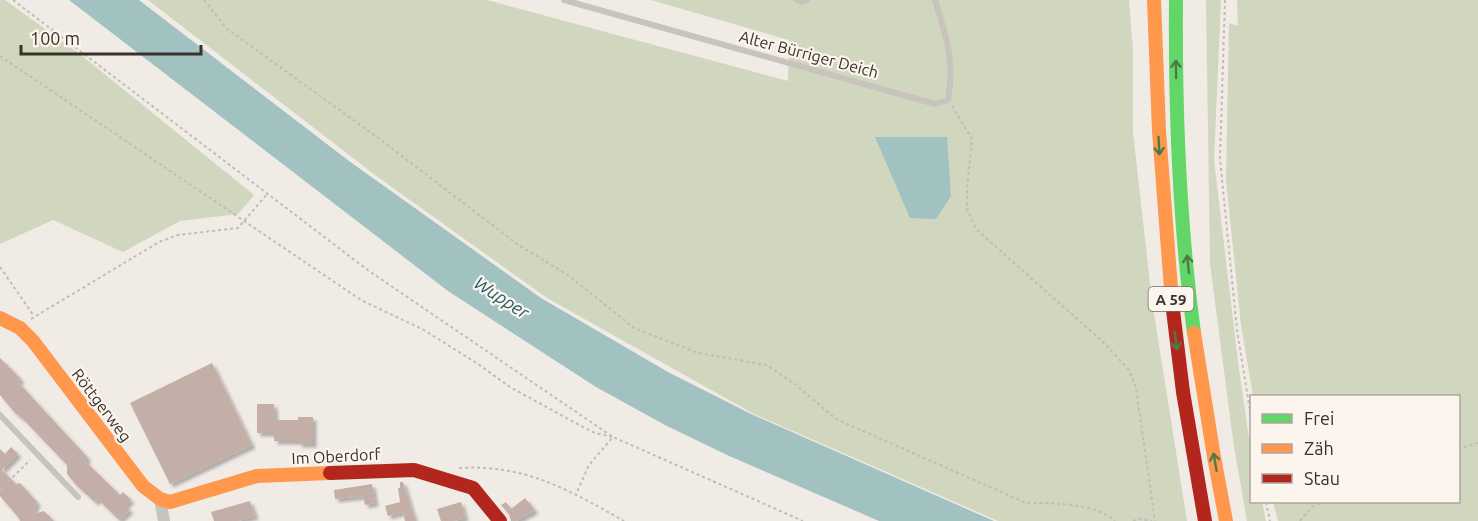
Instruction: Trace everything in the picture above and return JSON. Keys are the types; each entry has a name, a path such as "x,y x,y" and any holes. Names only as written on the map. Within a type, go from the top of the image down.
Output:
{"main road":[{"name":"A 59","path":"1154,0 1156,88 1164,223 1174,326 1204,514"},
{"name":"A 59","path":"1176,0 1177,140 1185,232 1196,337 1226,521"},
{"name":"Röttgerweg","path":"0,318 20,328 33,341 143,486 160,500"},
{"name":"Im Oberdorf","path":"160,500 170,502 257,476 414,470 473,488 500,521"}],"street":[{"path":"160,500 164,521"}],"lane":[{"name":"Alter Bürriger Deich","path":"564,0 935,104 948,100"},
{"path":"796,0 802,2 807,0"},
{"path":"935,0 949,46 951,82 948,100"},
{"path":"0,415 78,497"}],"path":[{"path":"14,0 369,271 613,437 803,521"},
{"path":"204,0 226,28 381,140 517,244 568,275 634,327 698,353 767,365 796,385 836,419 1026,504 1056,503 1098,511 1115,521"},
{"path":"1225,0 1220,159 1237,330 1250,416"},
{"path":"0,56 361,300 424,330 510,387 581,426 595,433 613,437"},
{"path":"948,100 972,139 967,198 968,209 976,229 1103,342 1129,370 1136,388 1154,521 1139,519 1133,521"},
{"path":"20,328 34,316 159,242 178,235 238,228 268,193"},
{"path":"0,267 34,316"},
{"path":"576,494 589,465 613,437"},
{"path":"1460,448 1478,443"},
{"path":"0,490 37,454"},
{"path":"450,468 473,467 524,473 576,494 624,521"},
{"path":"1266,503 1270,521"},
{"path":"1300,521 1308,511 1319,503"}],"green space":[{"path":"0,0 5,0 81,55 254,195 238,214 180,221 123,252 53,220 0,244"},
{"path":"148,0 487,0 788,81 789,40 651,0 1129,0 1133,51 1133,132 1152,301 1187,521 998,521 754,414 547,298 375,175"},
{"path":"1206,0 1221,0 1214,160 1250,445 1250,503 1262,503 1266,521 1247,521 1234,447 1210,264"},
{"path":"1237,0 1478,0 1478,521 1278,521 1273,503 1460,503 1460,395 1253,395 1241,325 1226,180 1229,23 1238,26"}],"water":[{"name":"Wupper","path":"69,0 139,0 349,161 541,298 668,372 751,414 994,521 879,521 727,455 665,425 596,387 448,291"},
{"path":"875,137 947,137 951,196 936,219 910,218"}],"building":[{"path":"0,358 21,379 18,382 88,458 85,461 120,495 123,492 131,500 125,506 130,510 119,520 98,499 95,502 76,485 67,474 67,465 0,395"},
{"path":"212,363 252,445 170,484 130,403"},
{"path":"257,404 274,404 275,420 298,420 298,417 313,417 313,444 299,444 299,441 274,441 274,433 257,433"},
{"path":"11,447 18,454 2,470 16,484 20,483 37,502 33,514 44,511 54,521 20,521 0,496 0,449 5,454"},
{"path":"400,482 403,482 415,521 405,521 403,512 388,516 385,506 400,502 398,488 400,488"},
{"path":"372,484 375,503 365,505 363,496 335,499 334,490"},
{"path":"525,498 535,510 516,521 511,521 509,514 501,505 506,502 511,509"},
{"path":"250,501 255,516 238,521 214,521 211,512"},
{"path":"461,502 465,518 441,521 437,509"}],"traffic: fast":[{"path":"1176,0 1179,166 1194,333"}],"traffic: slow":[{"path":"1154,0 1159,131 1172,302"},
{"path":"0,318 20,328 33,341 143,486 160,499 170,502 257,476 330,473"},
{"path":"1194,333 1226,521"}],"traffic: jam":[{"path":"1172,302 1183,392 1205,521"},
{"path":"330,473 414,470 473,488 500,521"}]}
